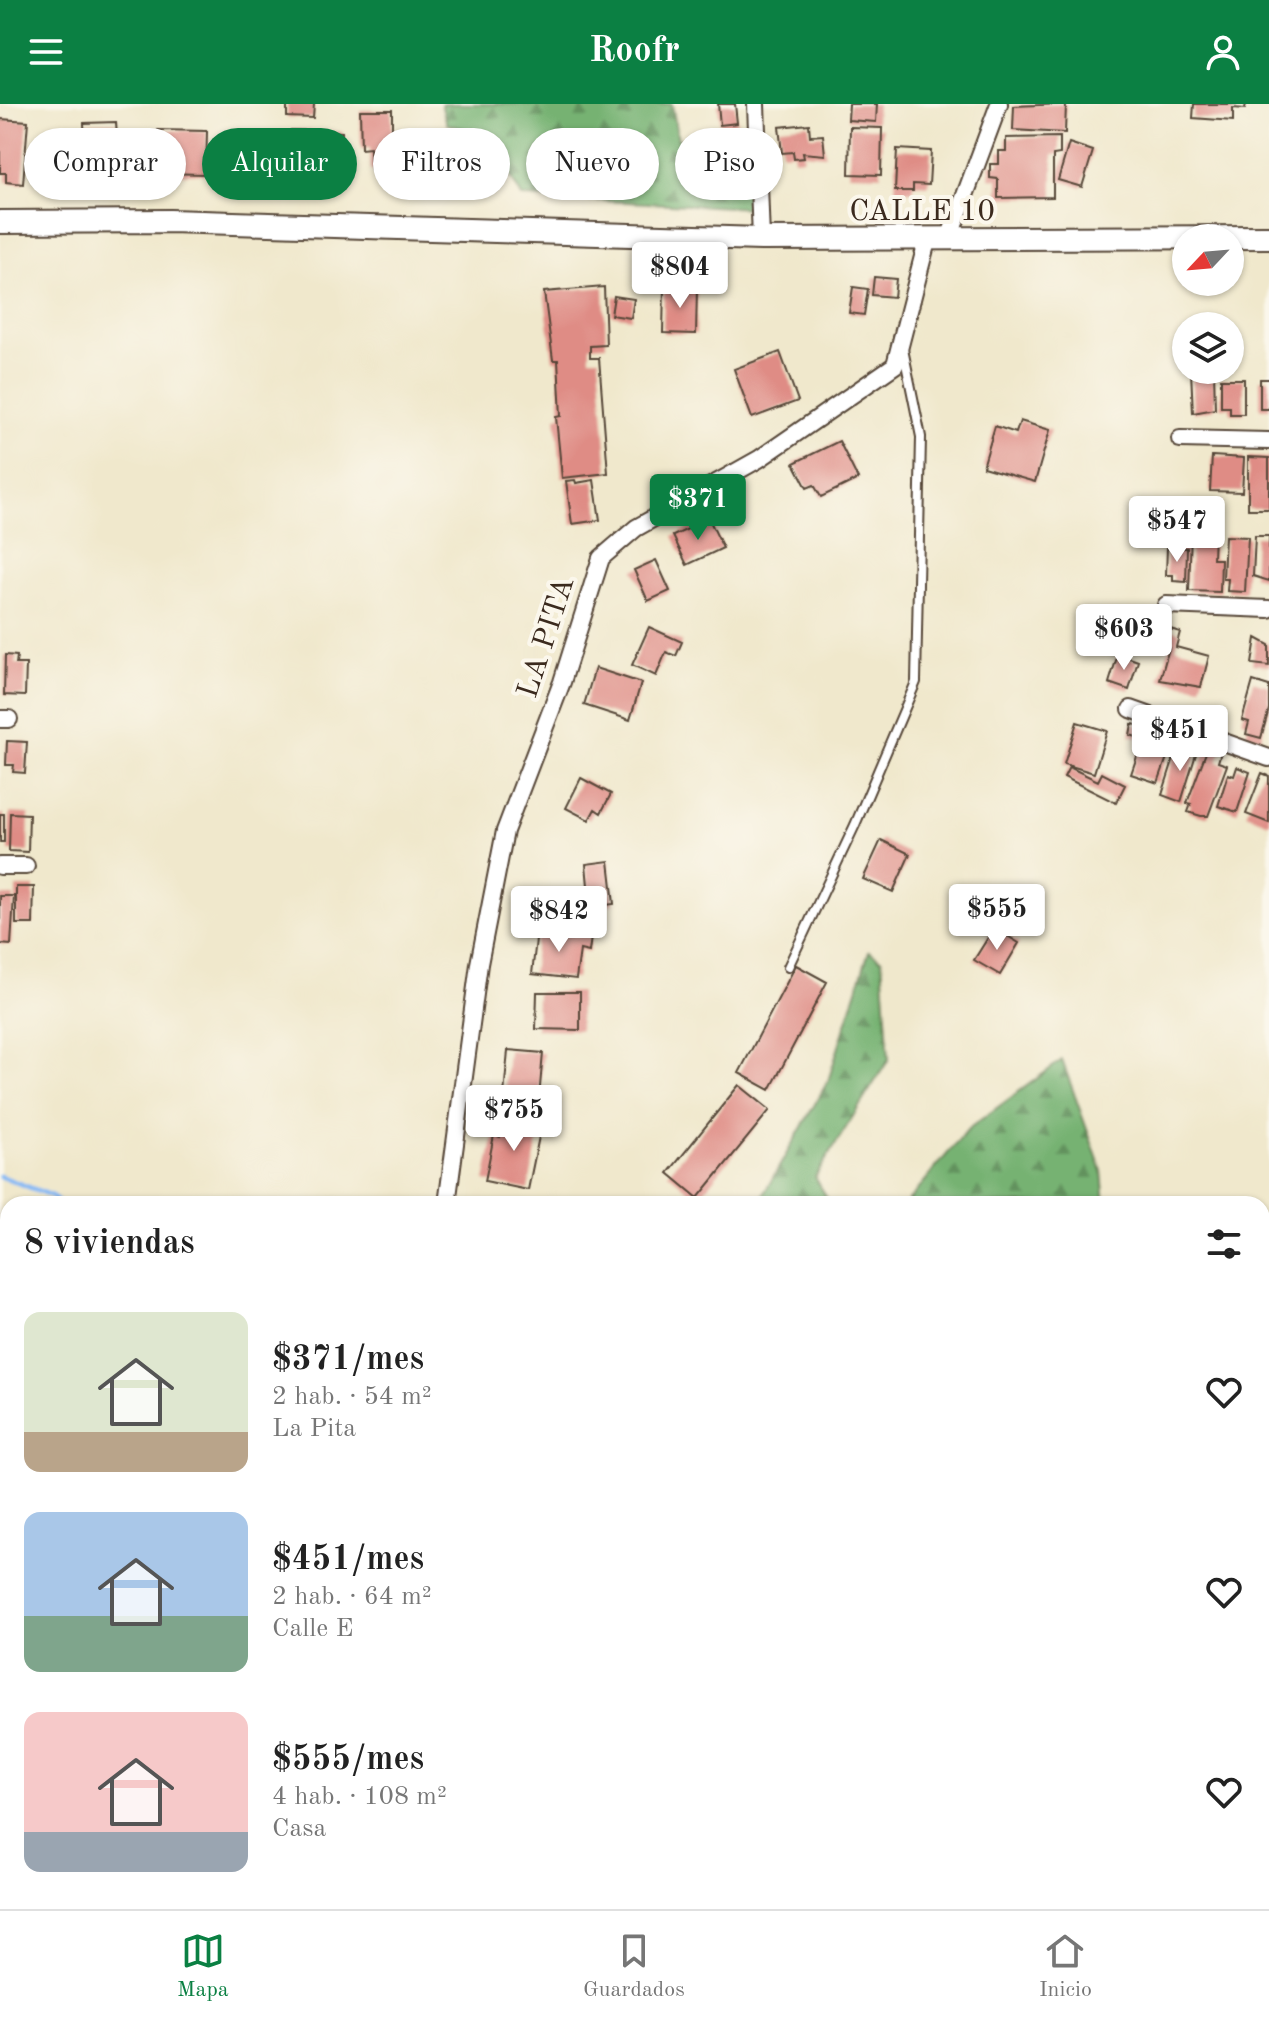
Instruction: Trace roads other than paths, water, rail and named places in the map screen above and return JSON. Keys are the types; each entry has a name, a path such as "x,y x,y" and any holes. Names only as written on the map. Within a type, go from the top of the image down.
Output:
{"main road":[{"name":"CALLE 10","path":"0,222 170,221 761,239 938,241 1269,237"}],"street":[{"path":"756,104 761,239"},
{"name":"LA PITA","path":"448,1196 479,964 505,831 562,682 601,558 636,528 759,459 895,365 938,241 999,104"},
{"path":"1180,439 1269,441"},
{"path":"1166,605 1269,609"},
{"path":"1131,709 1269,758"},
{"path":"0,866 26,866"}],"lane":[{"path":"788,967 855,825 916,682 921,437 901,341"}],"waterway":[{"path":"0,1176 52,1196"}]}
